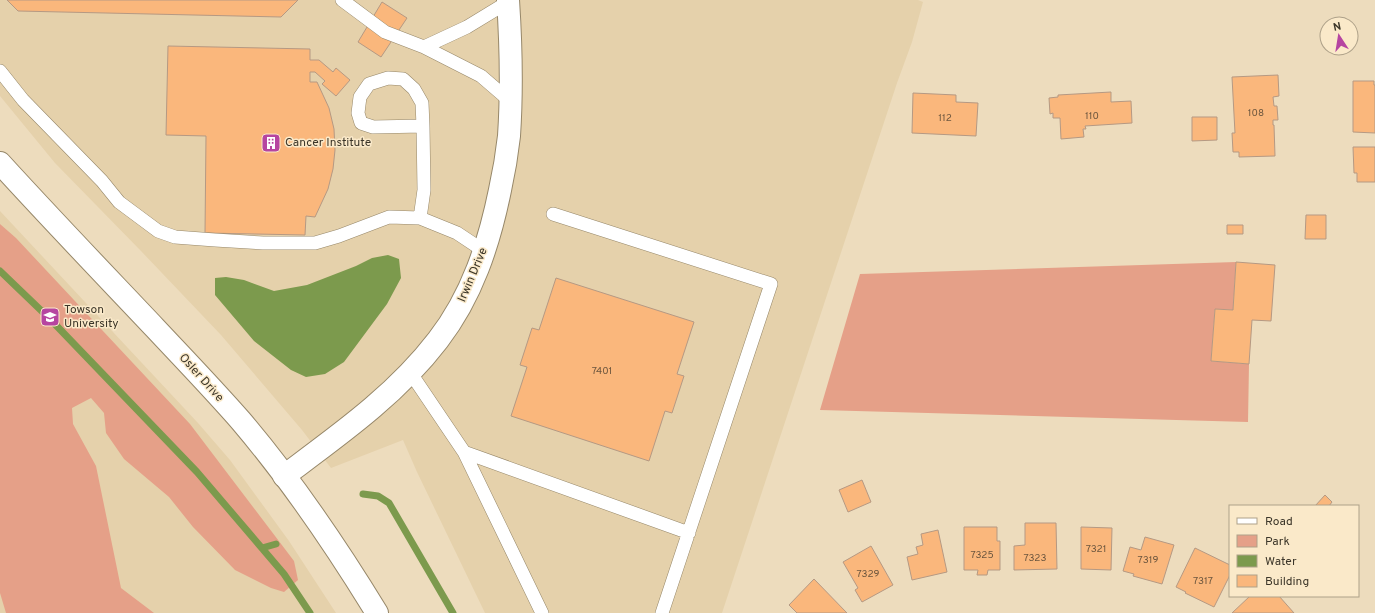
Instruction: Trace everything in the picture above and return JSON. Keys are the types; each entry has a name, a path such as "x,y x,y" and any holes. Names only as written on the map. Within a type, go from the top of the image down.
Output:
{"street":[{"name":"Irwin Drive","path":"284,476 370,411 410,372 438,340 454,318 476,274 498,202 508,142 510,101 508,1"},
{"name":"Osler Drive","path":"0,163 199,375 241,422 284,476 337,549 377,613"}],"lane":[{"path":"342,0 385,32 424,47 481,76 510,101"},
{"path":"424,47 467,27 508,1"},
{"path":"0,71 23,100 102,181 119,202 158,231 175,237 263,243 316,243 389,217 420,218 457,232 484,251"},
{"path":"420,218 424,190 423,126 422,102 414,89 403,79 388,78 369,84 360,97 358,112 361,123 373,128 423,126"},
{"path":"553,214 771,284 662,613"},
{"path":"410,372 464,452 542,613"},
{"path":"464,452 689,533"}],"shaded area":[{"path":"0,0 918,0 923,2 912,42 897,83 722,613 485,613 403,440 331,468 302,430 221,335 55,163 0,96"},
{"name":"Towson University","path":"0,211 198,423 230,460 289,541 336,613 0,613"}],"green space":[{"name":"Towson University","path":"0,224 16,238 190,424 294,561 298,580 284,592 271,588 235,570 193,527 169,497 124,459 106,433 104,413 91,398 72,408 73,424 96,466 121,588 154,613 6,613 0,593"},
{"path":"1236,262 1233,310 1215,309 1211,361 1249,364 1248,422 820,410 860,274"}],"water":[{"path":"388,255 399,259 401,278 387,304 344,362 325,374 306,377 291,370 254,341 215,295 215,278 226,277 244,280 274,291 307,285 356,266 372,258"}],"building":[{"path":"7,0 298,0 281,17 18,11"},
{"path":"382,2 407,18 381,57 358,42"},
{"name":"Cancer Institute","path":"168,46 310,49 310,60 319,60 333,72 336,68 350,80 336,96 322,84 325,81 315,72 310,72 310,82 317,82 329,108 334,129 335,150 333,169 328,189 315,217 306,216 305,235 205,233 206,136 166,135"},
{"path":"1278,75 1279,96 1273,97 1274,106 1277,106 1278,120 1273,120 1275,156 1239,157 1239,152 1233,152 1232,133 1235,133 1232,77"},
{"path":"1353,81 1374,81 1375,133 1353,132"},
{"path":"1111,92 1111,102 1131,101 1132,123 1085,126 1086,129 1083,129 1084,137 1061,139 1060,118 1053,118 1053,113 1050,114 1049,98 1058,97 1058,95"},
{"path":"913,93 956,95 956,102 978,103 976,136 912,133"},
{"path":"1192,117 1217,117 1217,140 1192,141"},
{"path":"1353,147 1375,147 1375,182 1357,182 1357,173 1354,173"},
{"path":"1306,215 1326,215 1326,239 1305,239"},
{"path":"1227,225 1243,225 1243,234 1227,234"},
{"path":"1236,262 1275,265 1271,321 1252,320 1249,364 1211,361 1215,309 1233,310"},
{"path":"556,278 694,322 677,374 684,376 672,413 665,411 649,461 511,416 527,367 520,365 532,328 539,330"},
{"path":"862,480 871,502 848,512 839,490"},
{"path":"1325,495 1332,502 1330,505 1316,505"},
{"path":"1025,523 1056,523 1057,569 1014,570 1014,546 1025,545"},
{"path":"964,527 997,527 997,541 1000,541 1000,570 988,570 987,575 977,575 978,570 964,570"},
{"path":"1081,527 1112,528 1111,570 1081,569"},
{"path":"938,530 947,572 912,580 907,557 918,554 916,547 923,545 921,534"},
{"path":"1145,537 1174,545 1162,584 1133,576 1134,574 1123,571 1130,547 1141,550"},
{"path":"871,546 893,585 862,602 855,590 858,588 843,562"},
{"path":"1195,548 1229,565 1229,577 1214,607 1176,587"},
{"path":"814,579 847,613 797,613 789,605"},
{"path":"1249,597 1280,597 1294,613 1232,613"}],"waterway":[{"path":"0,271 50,319 197,472 284,574 310,613"},
{"path":"363,494 378,496 389,503 453,613"},
{"path":"262,548 276,544"}],"place":[{"name":"Cancer Institute","path":"271,143"},
{"name":"Towson University","path":"50,317"}]}
